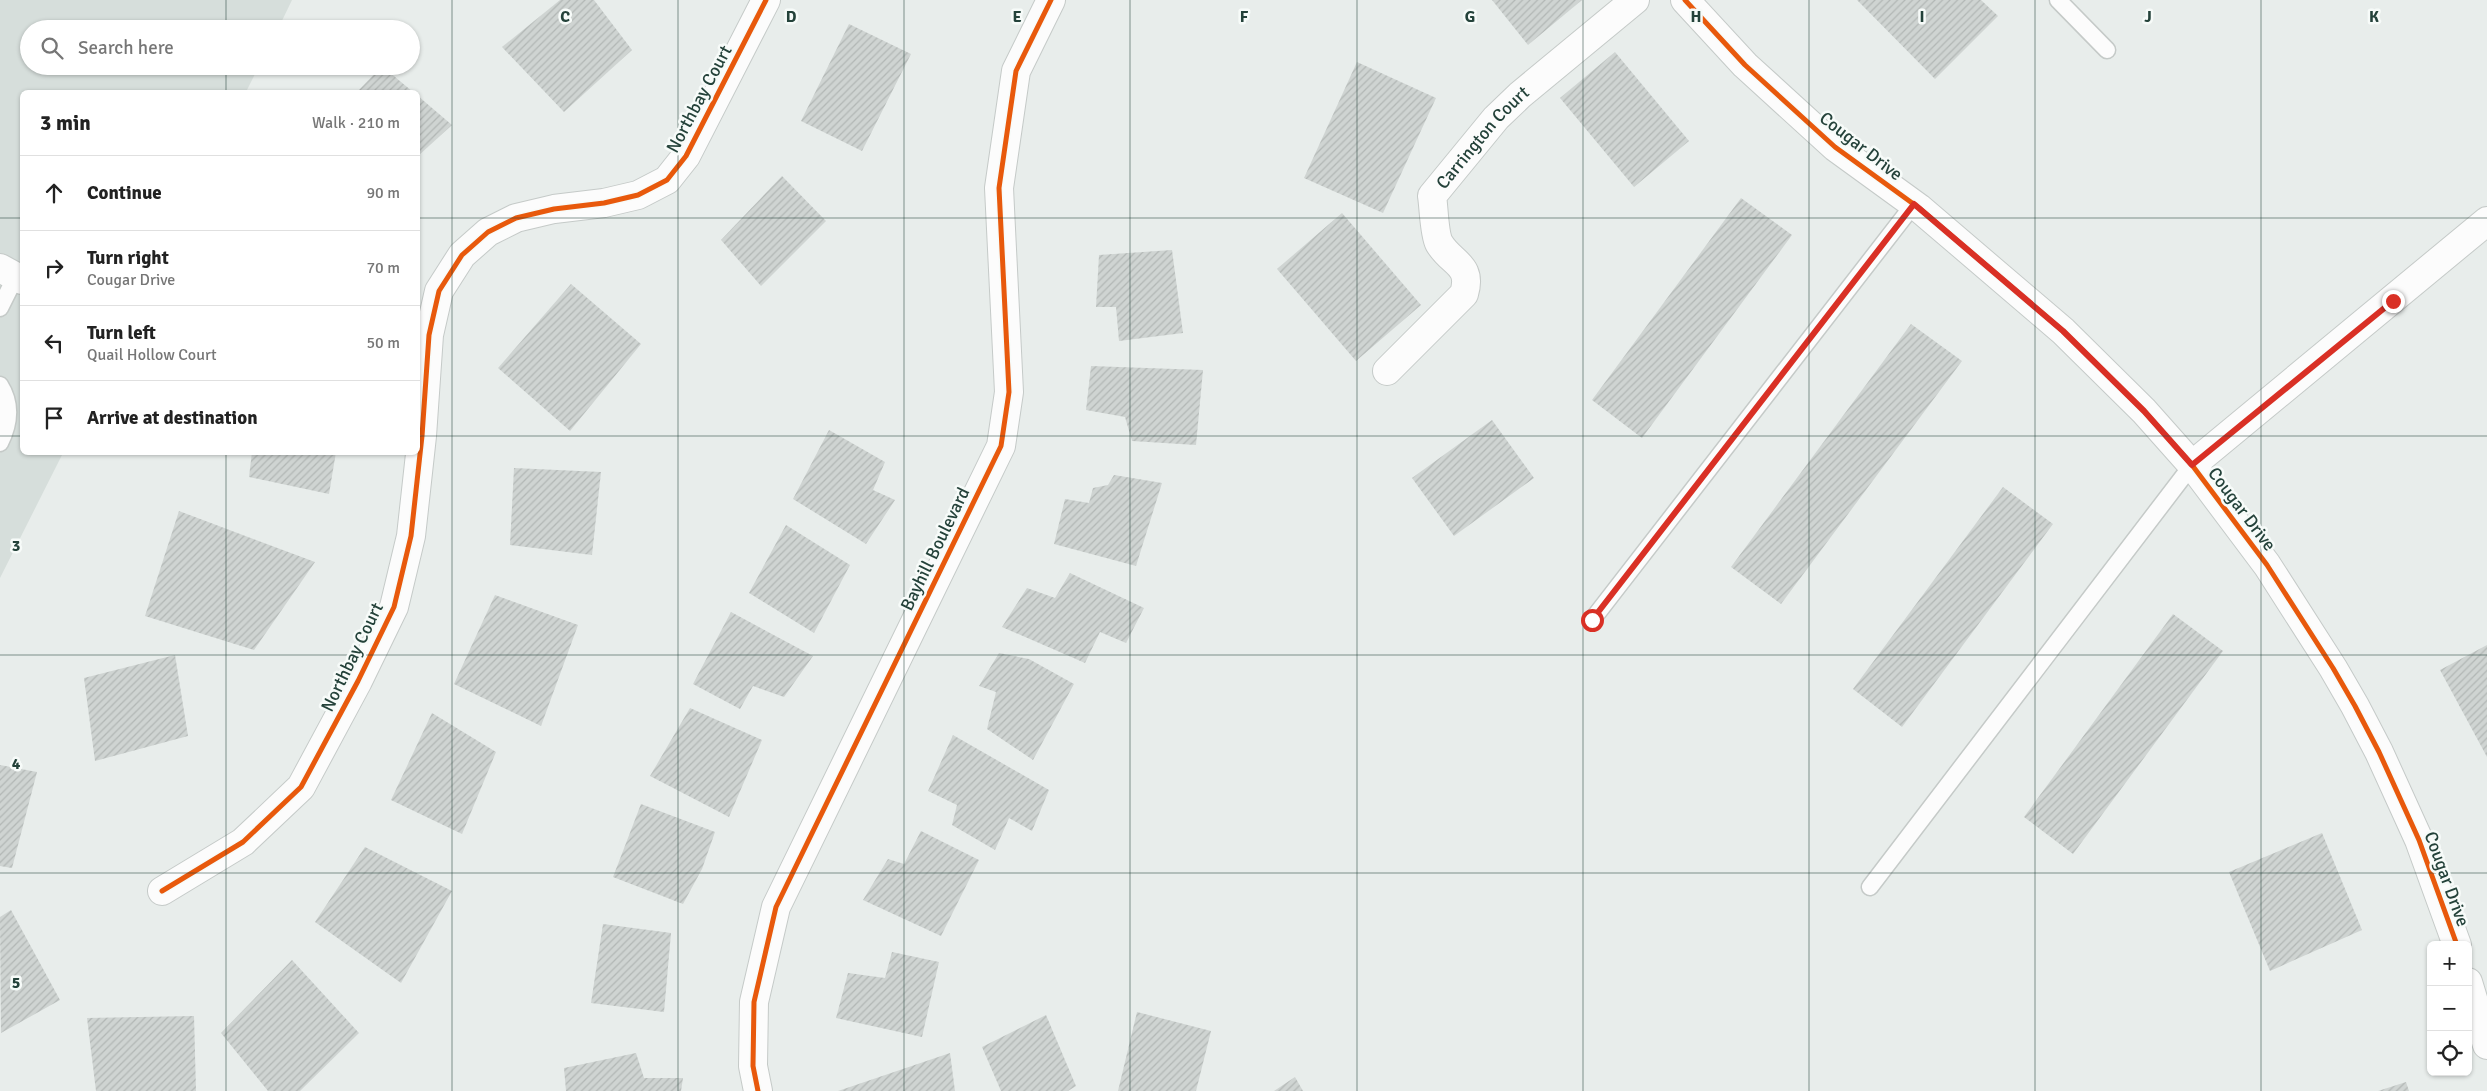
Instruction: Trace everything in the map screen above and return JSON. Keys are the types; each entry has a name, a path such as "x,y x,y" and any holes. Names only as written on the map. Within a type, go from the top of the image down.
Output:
{"street":[{"name":"Northbay Court","path":"420,454 429,335 439,290 462,255 488,232 516,218 554,209 604,204 638,195 667,180 686,156 766,0"},
{"name":"Bayhill Boulevard","path":"758,1091 753,1066 754,1002 776,907 1001,446 1009,392 999,188 1016,71 1051,0"},
{"name":"Carrington Court","path":"1387,371 1464,294 1468,284 1465,271 1438,242 1432,196 1496,118 1520,95 1635,0"},
{"name":"Cougar Drive","path":"1685,0 1745,65 1835,147 1914,204 2063,331 2144,411 2192,465 2267,565 2346,691 2379,752 2419,840 2456,941"},
{"path":"2192,465 2487,221"},
{"name":"Northbay Court","path":"162,891 243,842 300,787 358,682 394,607 411,536 420,455"},
{"path":"2469,986 2487,1045"}],"lane":[{"path":"2058,0 2107,50"},
{"path":"1592,620 1914,204"},
{"path":"0,308 13,275"},
{"path":"0,385 8,402 9,416 7,429 0,443"},
{"path":"1870,888 2192,465"}],"shaded area":[{"path":"0,0 292,0 282,20 20,20 20,75 254,75 247,90 20,90 20,455 62,455 0,578"}],"building":[{"path":"560,0 594,0 632,50 564,112 502,47"},
{"path":"1492,0 1582,0 1528,45"},
{"path":"1857,0 1981,0 1998,16 1935,79"},
{"path":"849,24 911,54 862,151 801,121"},
{"path":"1615,52 1689,141 1634,187 1560,98"},
{"path":"1357,62 1436,98 1383,213 1304,178"},
{"path":"373,75 393,75 411,90 359,90"},
{"path":"420,98 452,125 420,154"},
{"path":"782,176 826,221 761,286 721,240"},
{"path":"1741,198 1792,235 1642,438 1592,400"},
{"path":"1342,213 1421,305 1356,361 1277,269"},
{"path":"1172,250 1183,333 1119,341 1116,307 1096,307 1099,255"},
{"path":"571,284 641,344 570,431 498,368"},
{"path":"1911,324 1962,361 1781,604 1731,567"},
{"path":"1091,366 1203,370 1196,445 1132,441 1125,417 1086,410"},
{"path":"1492,420 1534,478 1454,536 1412,478"},
{"path":"829,430 885,462 873,490 895,500 866,544 793,499"},
{"path":"252,455 336,455 329,494 249,477"},
{"path":"514,468 601,472 592,555 510,545"},
{"path":"1114,475 1162,483 1136,566 1054,544 1065,499 1089,503 1093,488 1108,485"},
{"path":"2003,487 2053,524 1902,727 1853,689"},
{"path":"179,511 315,562 254,650 145,616"},
{"path":"786,525 850,565 814,633 749,593"},
{"path":"1070,573 1144,608 1126,643 1100,632 1085,663 1002,627 1027,588 1055,598"},
{"path":"495,595 578,625 541,726 454,684"},
{"path":"731,612 813,656 784,697 753,686 740,709 693,684"},
{"path":"2173,614 2223,651 2073,854 2024,817"},
{"path":"2487,645 2487,757 2440,670"},
{"path":"999,653 1029,659 1074,684 1033,760 987,729 996,692 979,686"},
{"path":"175,655 188,736 95,761 84,678"},
{"path":"690,708 762,740 729,817 650,776"},
{"path":"432,713 496,752 462,834 391,800"},
{"path":"953,735 1049,790 1032,831 1009,818 995,850 952,825 957,805 928,791"},
{"path":"0,765 37,772 12,868 0,866"},
{"path":"641,804 715,832 702,869 683,904 613,877"},
{"path":"921,831 979,860 941,936 863,900 888,859 904,864"},
{"path":"2322,833 2362,930 2270,971 2229,872"},
{"path":"365,847 452,891 401,983 315,922"},
{"path":"11,910 60,1000 1,1033 0,917"},
{"path":"603,924 671,933 664,1012 591,1003"},
{"path":"892,952 939,962 922,1037 836,1018 848,973 885,978"},
{"path":"292,960 359,1033 300,1091 268,1091 221,1033"},
{"path":"1137,1012 1211,1031 1196,1091 1118,1091"},
{"path":"1046,1015 1076,1086 1068,1091 1001,1091 982,1047"},
{"path":"194,1016 196,1091 96,1091 87,1018"},
{"path":"636,1053 644,1078 683,1078 681,1091 566,1091 564,1068"},
{"path":"950,1053 955,1091 838,1091"},
{"path":"1295,1077 1303,1091 1274,1091"},
{"path":"2406,1082 2409,1091 2378,1091"}],"cycle path":[{"path":"420,454 429,335 439,291 462,255 488,232 516,218 554,209 604,203 638,195 667,180 686,156 766,0"},
{"path":"758,1091 753,1066 754,1002 776,907 1001,446 1009,392 999,188 1016,71 1051,0"},
{"path":"1685,0 1745,65 1835,147 1919,208 2063,331 2144,411 2192,465 2267,565 2355,706 2379,752 2419,840 2456,941"},
{"path":"162,891 243,842 301,787 358,681 394,607 411,536 420,455"}],"route":[{"path":"1592,620 1914,204 2063,331 2144,411 2192,465 2393,301"}]}
